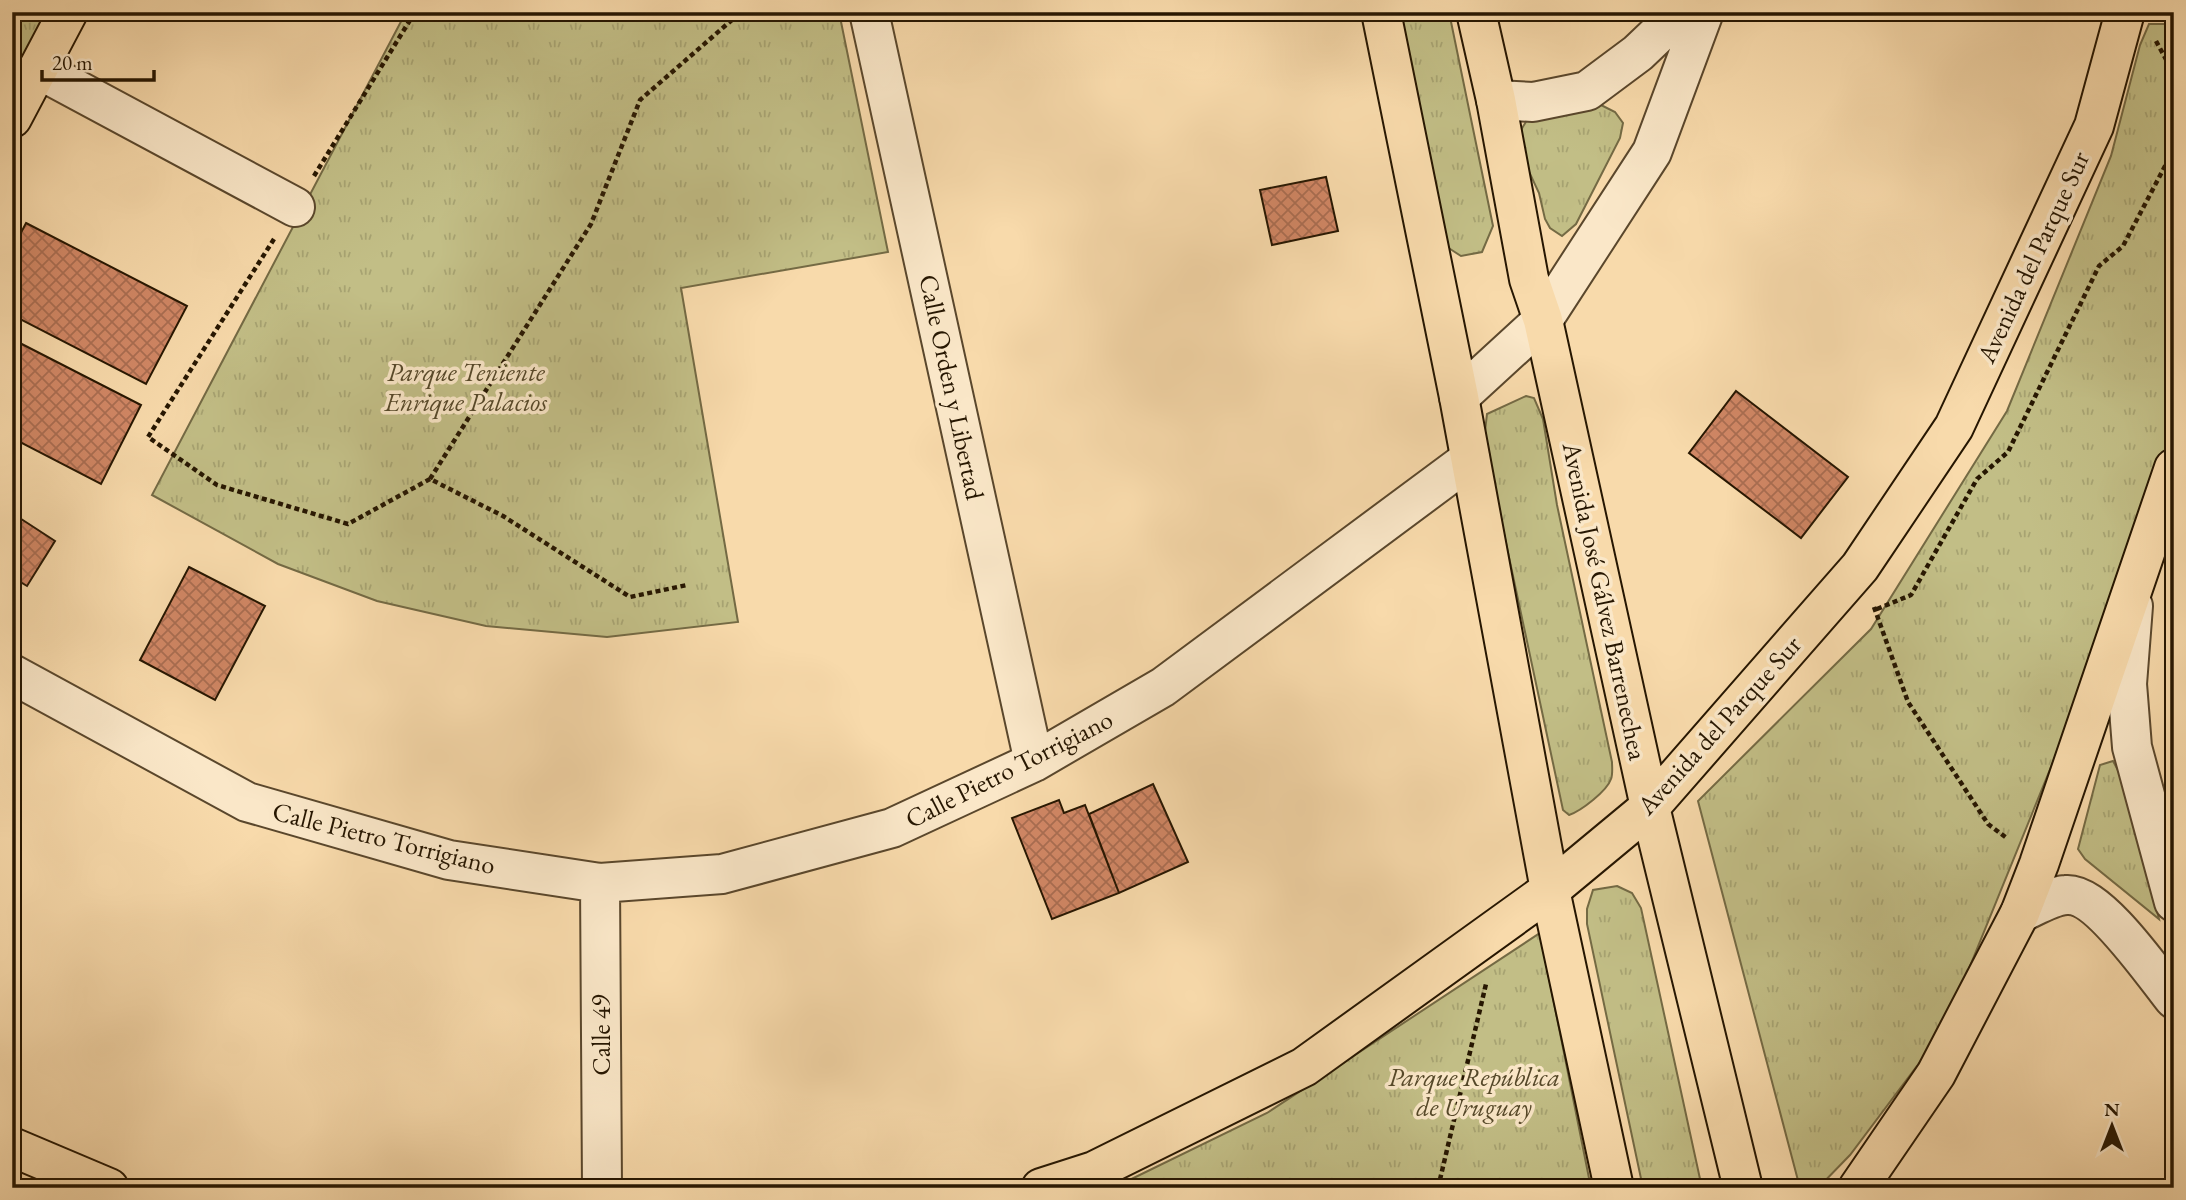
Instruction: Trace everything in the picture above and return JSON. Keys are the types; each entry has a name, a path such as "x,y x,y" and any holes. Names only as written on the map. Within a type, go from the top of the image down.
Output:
{"main road":[{"path":"12,118 68,12"},
{"path":"1381,12 1459,397 1550,890 1615,1188"},
{"name":"Avenida José Gálvez Barrenechea","path":"1476,12 1496,100 1529,279 1543,320 1650,807 1743,1188"},
{"name":"Avenida del Parque Sur","path":"1041,1188 1094,1171 1304,1067 1550,890 1650,807 1860,567 1954,426 2141,22"},
{"path":"1858,1188 1936,1074 2020,913 2174,468"},
{"path":"12,1147 109,1188"}],"street":[{"name":"Calle Orden y Libertad","path":"869,12 1034,762"},
{"path":"1496,100 1533,102 1587,91 1638,53 1681,12"},
{"path":"1459,397 1543,320 1652,152 1704,12"},
{"path":"38,69 295,207"},
{"name":"Calle Pietro Torrigiano","path":"12,674 247,802 449,860 600,883 722,874 892,828 1034,762 1163,687 1470,459"},
{"path":"2135,584 2127,684 2132,747 2174,902"},
{"name":"Calle 49","path":"600,883 602,1188"},
{"path":"2020,913 2064,895 2080,896 2100,910 2174,999"}],"path":[{"path":"415,12 295,207 148,437 217,485 348,524 430,479 591,224 640,100 741,12"},
{"path":"2141,22 2156,40 2174,74"},
{"path":"430,479 503,516 630,597 687,585"},
{"path":"1860,567 1908,702 1988,824 2039,864"},
{"path":"1438,1188 1499,926"},
{"path":"1201,1188 1209,1185 1212,1188"}],"green space":[{"path":"12,12 47,12 12,78"},
{"name":"Parque Teniente Enrique Palacios","path":"406,12 839,12 888,252 681,288 738,622 607,637 486,626 377,601 278,564 152,495"},
{"path":"1398,12 1449,12 1493,226 1482,252 1461,256 1444,245"},
{"path":"2149,24 2174,24 2174,433 2086,681 1944,1030 1850,1155 1818,1188 1800,1188 1698,801 1871,629 2007,411 2111,156 2140,45"},
{"path":"1595,102 1615,112 1623,123 1620,138 1576,224 1562,236 1550,228 1545,219 1539,193 1518,148 1518,135 1527,120"},
{"path":"1526,396 1534,398 1543,419 1557,505 1612,762 1609,784 1587,805 1569,815 1563,810 1484,440 1487,414"},
{"path":"2113,761 2128,789 2159,919 2085,859 2078,849 2100,765"},
{"path":"1617,886 1632,893 1641,908 1702,1188 1643,1188 1587,924 1587,909 1593,890"},
{"name":"Parque República de Uruguay","path":"1540,933 1591,1188 1113,1188 1267,1113"}],"building":[{"path":"1326,177 1338,231 1272,245 1260,190"},
{"path":"26,223 187,306 146,384 12,315 12,250"},
{"path":"12,339 141,405 101,484 12,438"},
{"path":"1736,391 1848,477 1801,538 1689,453"},
{"path":"12,513 55,541 27,586 12,577"},
{"path":"189,567 265,606 215,700 140,660"},
{"path":"1153,784 1188,862 1119,893 1089,814"},
{"path":"1059,800 1064,813 1085,805 1119,893 1052,919 1012,818"}]}
